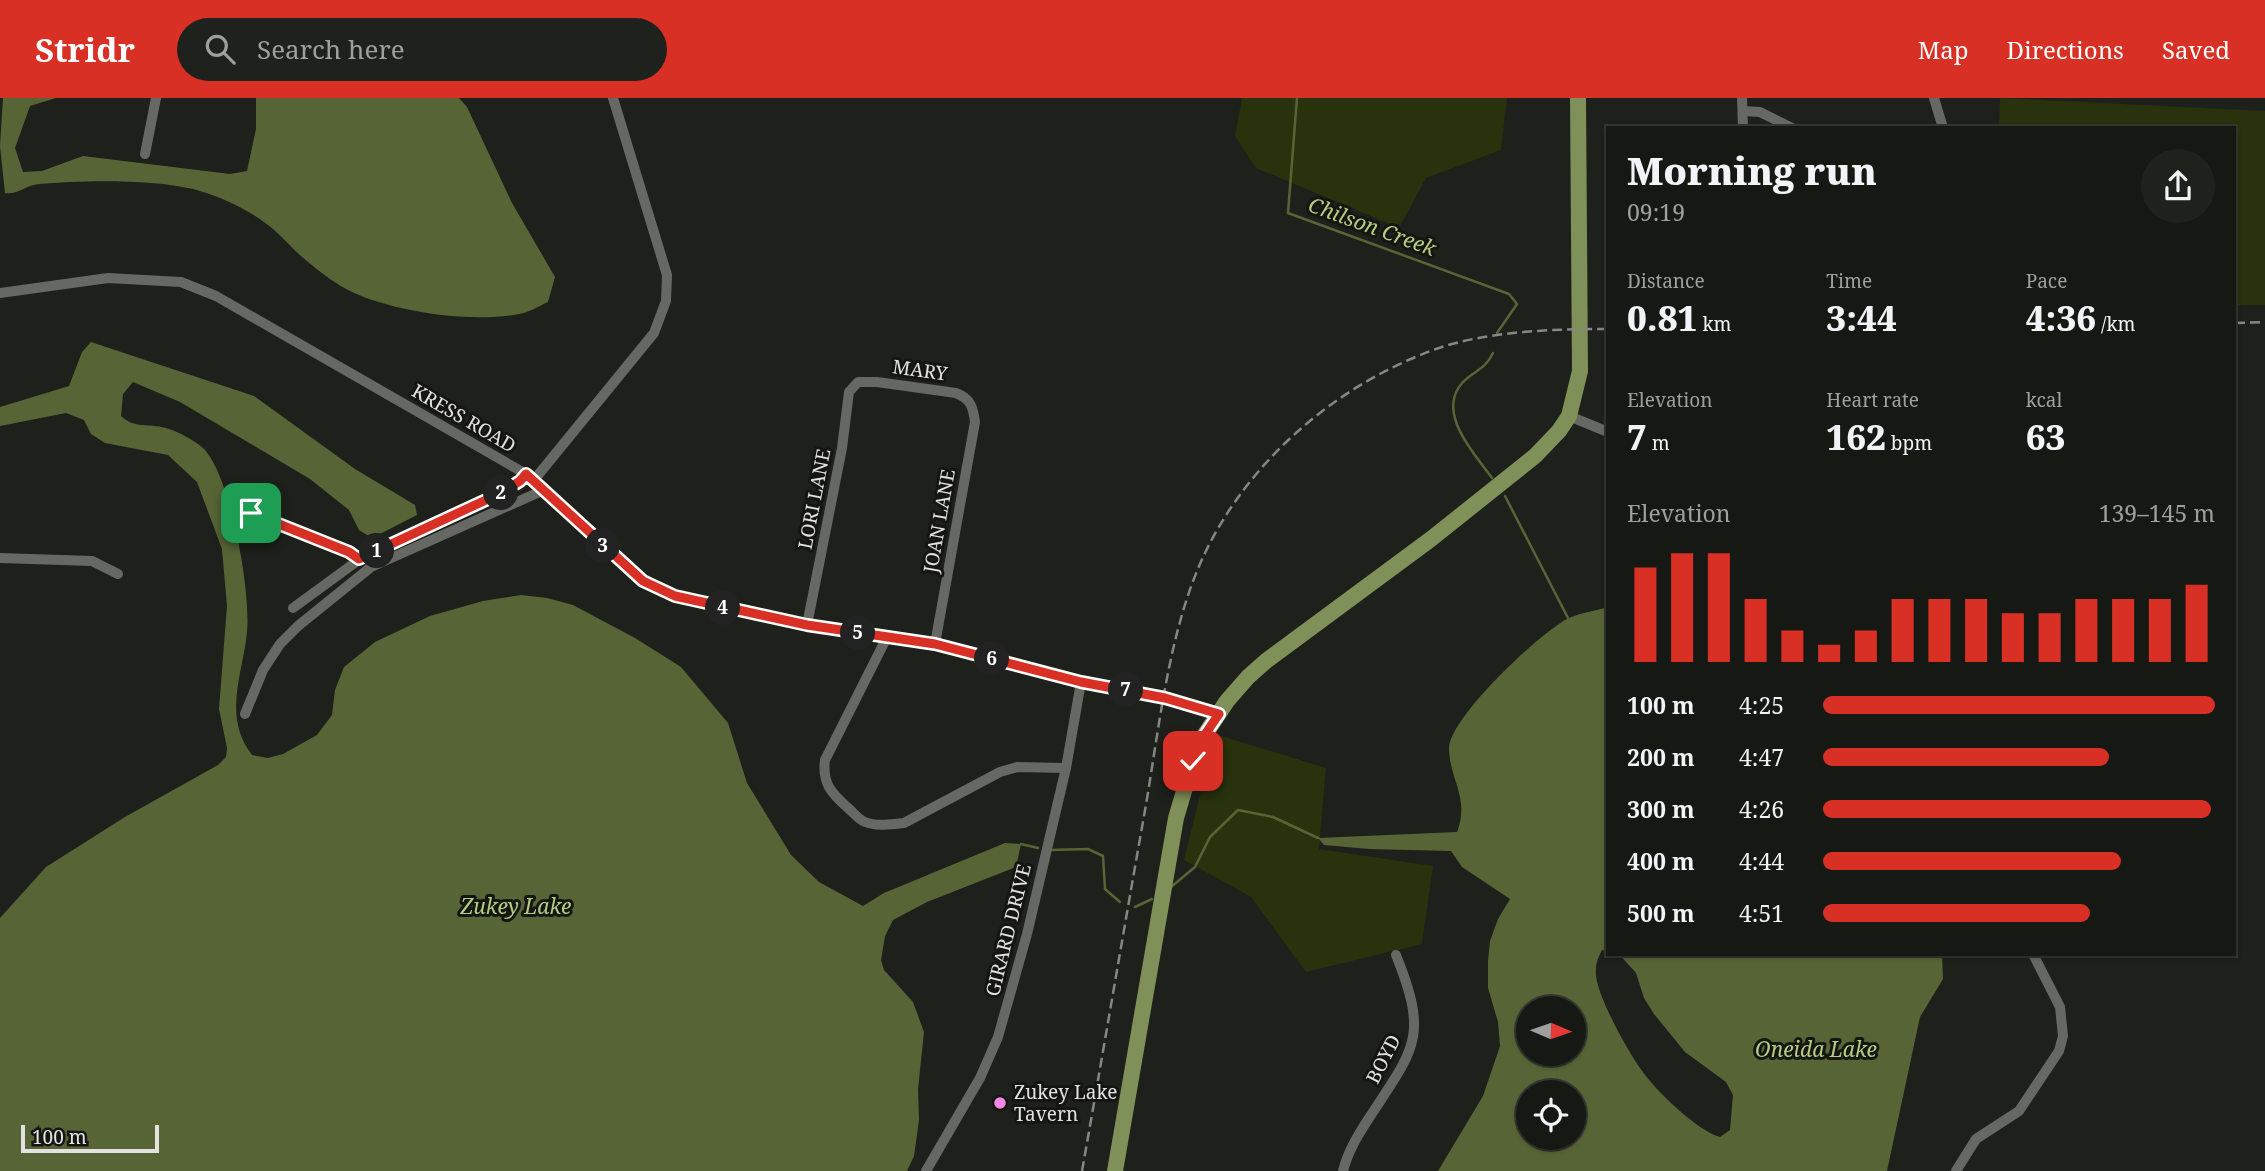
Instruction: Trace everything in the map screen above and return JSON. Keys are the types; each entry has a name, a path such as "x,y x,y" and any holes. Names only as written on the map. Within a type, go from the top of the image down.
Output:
{"main road":[{"path":"1115,1171 1176,818 1193,761 1204,736 1237,689 1266,661 1431,539 1520,468 1546,446 1569,416 1580,371 1578,98"}],"street":[{"path":"145,154 156,98"},
{"path":"293,608 359,559 530,477 654,333 666,301 667,275 613,98"},
{"path":"1742,98 1743,126"},
{"path":"1934,98 1942,126"},
{"path":"1743,111 1760,112 1788,126"},
{"name":"KRESS ROAD","path":"0,293 108,278 181,282 216,296 530,477 643,581 675,596 807,625 935,644 1081,682 1165,698 1219,714"},
{"name":"MARY","path":"858,382 877,382 956,393 973,405"},
{"name":"LORI LANE","path":"807,625 842,448 849,392 858,382"},
{"name":"JOAN LANE","path":"935,644 975,422 973,405"},
{"path":"1569,416 1606,431"},
{"path":"245,713 263,670 280,644 298,626 371,567 544,490"},
{"path":"251,513 349,552 359,559"},
{"path":"0,558 92,561 118,574"},
{"path":"887,637 825,760 823,772 831,793 864,822 888,825 904,823 1000,772 1017,767 1066,768"},
{"name":"GIRARD DRIVE","path":"926,1171 980,1078 998,1037 1027,934 1066,768 1081,682"},
{"name":"BOYD","path":"1343,1171 1353,1144 1397,1074 1413,1042 1416,1022 1413,1001 1396,955"},
{"path":"1956,1171 1976,1139 2020,1111 2059,1051 2063,1036 2060,1007 2034,956"}],"shaded area":[{"path":"1242,98 1507,98 1501,150 1426,178 1399,228 1256,168 1235,136"},
{"path":"2000,98 2265,111 2265,305 2236,305 2236,126 1999,126"},
{"path":"1215,734 1326,768 1319,849 1433,866 1422,944 1306,972 1251,897 1184,860"}],"water":[{"path":"3,98 56,98 30,106 15,148 23,172 42,171 83,156 230,174 247,171 256,129 256,98 459,98 467,107 512,203 555,277 548,302 522,313 479,317 434,314 370,299 346,289 323,274 273,229 246,210 193,189 158,183 95,181 39,184 14,193 5,193 0,146"},
{"name":"Zukey Lake","path":"91,342 254,396 355,469 415,505 417,515 372,538 359,530 349,510 310,479 180,402 133,382 123,394 121,416 137,424 170,429 195,442 213,462 222,483 237,535 246,591 247,632 236,710 243,740 252,755 268,758 283,754 317,735 332,715 335,690 344,667 375,642 430,616 483,601 521,595 547,598 573,605 635,638 681,667 728,723 747,783 791,855 819,882 863,906 884,893 1005,843 1021,844 1016,867 927,902 893,920 885,936 881,960 884,970 913,1002 924,1032 918,1089 919,1120 914,1156 907,1171 0,1171 0,918 46,867 125,817 218,765 226,757 227,748 219,709 227,606 222,549 197,482 168,455 105,443 91,434 84,420 66,413 0,426 0,407 69,386 82,352"},
{"name":"Oneida Lake","path":"1606,608 1606,951 1602,950 1596,972 1602,997 1634,1059 1655,1086 1688,1118 1720,1137 1730,1130 1733,1095 1726,1082 1685,1052 1654,1014 1644,998 1636,973 1621,956 1942,956 1943,979 1920,1017 1887,1171 1438,1171 1483,1096 1500,1046 1498,1022 1488,988 1488,961 1490,941 1498,919 1510,899 1462,867 1451,851 1324,845 1318,838 1457,832 1461,809 1450,760 1449,749 1453,735 1479,698 1518,658 1554,627 1572,617"}],"waterway":[{"name":"Chilson Creek","path":"1297,98 1288,213 1509,294 1517,304 1497,333"},
{"name":"Chilson Creek","path":"1492,478 1460,432 1453,406 1455,394 1463,382 1483,366 1493,353"},
{"name":"Chilson Creek","path":"1505,496 1568,618"},
{"path":"1171,887 1195,867 1210,837 1238,810 1273,817 1318,838"},
{"path":"1021,844 1038,848"},
{"path":"1050,850 1088,849 1103,856 1105,889 1120,902"},
{"path":"1135,907 1152,899"}],"railway":[{"path":"2236,323 2265,322"},
{"path":"1082,1171 1173,648 1192,583 1224,519 1246,486 1272,456 1301,429 1365,382 1400,364 1436,349 1477,338 1543,331 1606,329"}],"place":[{"name":"Zukey Lake Tavern","path":"1000,1103"}],"route":[{"path":"251,513 349,552 359,559 501,493 526,474 643,581 675,596 807,625 935,644 1081,682 1165,698 1219,714 1204,736 1193,761"}]}
